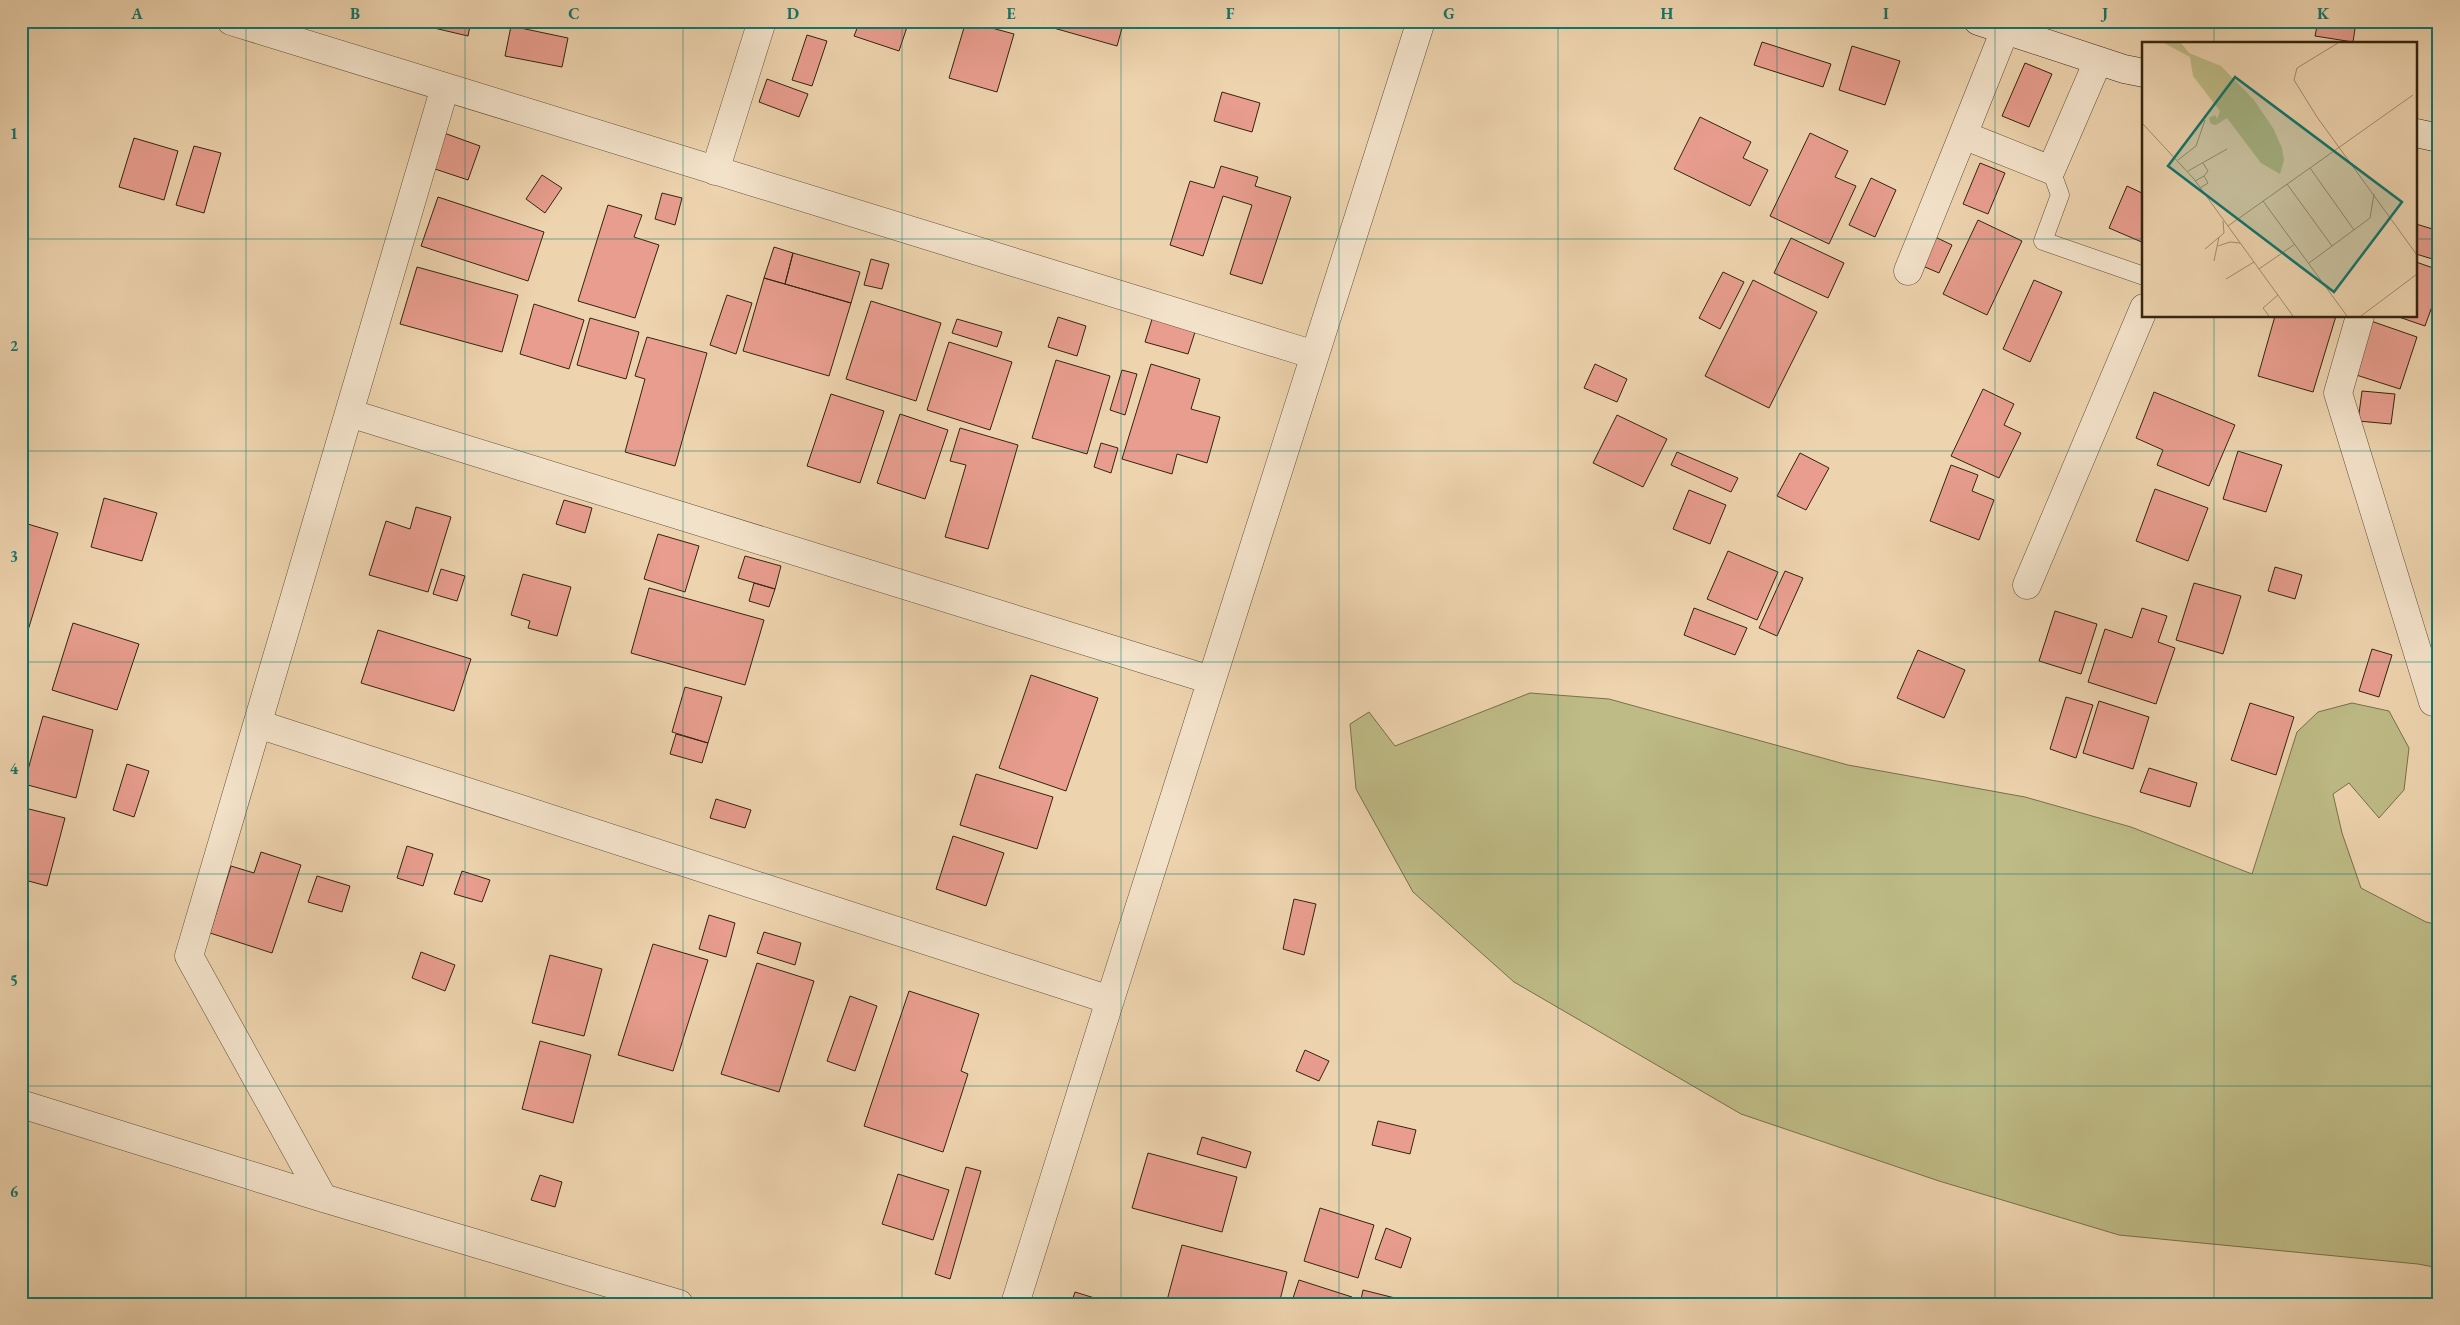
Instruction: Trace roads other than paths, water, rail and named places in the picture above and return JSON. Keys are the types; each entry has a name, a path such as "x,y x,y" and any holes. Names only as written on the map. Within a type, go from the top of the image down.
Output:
{"street":[{"path":"231,21 1315,355"},
{"path":"715,171 762,21"},
{"path":"1016,1304 1211,680 1421,21"},
{"path":"1978,21 2142,72"},
{"path":"1908,271 2005,30"},
{"path":"1964,135 2051,170 2098,60"},
{"path":"323,1198 189,956 445,87"},
{"path":"2418,133 2439,138"},
{"path":"2027,586 2142,313"},
{"path":"2359,318 2338,393 2433,702"},
{"path":"350,413 1211,680"},
{"path":"258,724 1110,1000"},
{"path":"21,1104 323,1198 679,1304"}],"lane":[{"path":"2051,170 2060,195 2043,241 2142,275"}]}
